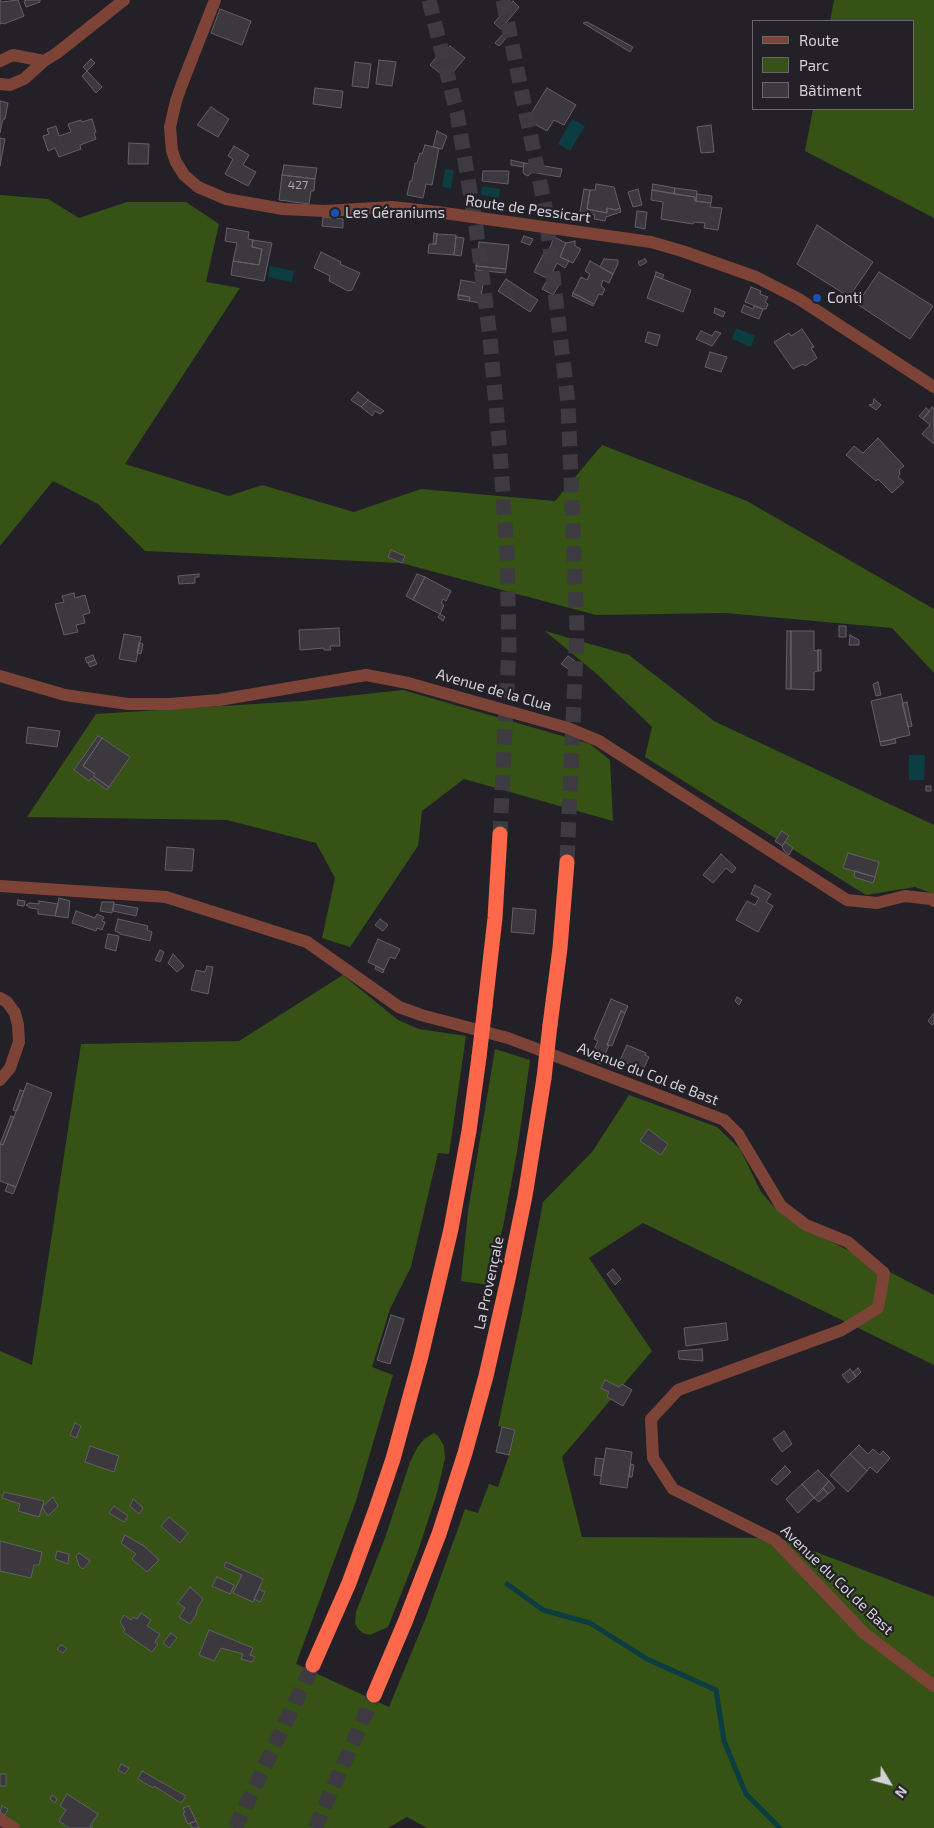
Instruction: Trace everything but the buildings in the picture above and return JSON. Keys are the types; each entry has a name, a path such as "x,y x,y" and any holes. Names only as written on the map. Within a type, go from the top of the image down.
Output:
{"highway":[{"path":"313,1665 349,1583 393,1459 421,1356 451,1229 469,1131 479,1057 495,918 500,834"},
{"name":"La Provençale","path":"374,1695 405,1622 435,1542 465,1453 486,1376 525,1196 544,1078 560,948 567,862"}],"street":[{"path":"0,84 10,85 24,80 44,61 57,53 124,0"},
{"name":"Route de Pessicart","path":"215,0 182,84 170,126 172,151 176,162 184,175 198,187 226,199 283,209 324,211 392,207 651,242 756,277 799,299 934,387"},
{"path":"0,61 13,54 44,61"},
{"name":"Avenue de la Clua","path":"0,676 65,696 128,704 170,704 219,700 366,675 408,683 568,728 599,741 847,900 877,903 905,896 934,901"},
{"name":"Avenue du Col de Bast","path":"0,886 166,897 298,939 307,942 399,1007 421,1015 508,1038 724,1120 738,1134 781,1206 806,1225 848,1242 884,1273 878,1308 842,1330 678,1390 651,1419 654,1458 673,1489 775,1540 865,1634 934,1686"},
{"path":"0,998 7,1002 15,1013 19,1042 10,1068 0,1080"},
{"path":"0,1819 14,1828"}],"green space":[{"path":"834,0 934,0 934,218 805,151 813,110 914,110 914,20 830,20"},
{"path":"0,195 48,199 79,218 127,202 186,202 219,224 206,282 240,288 125,464 229,496 262,485 354,512 421,489 555,501 602,445 747,501 934,609 934,673 892,628 726,613 596,615 401,563 145,551 98,504 53,481 0,546"},
{"path":"545,631 629,655 714,721 934,825 934,894 915,887 866,895 645,757 652,727 598,675"},
{"path":"403,690 590,744 610,760 613,821 464,779 422,811 418,846 350,947 322,938 335,878 316,843 227,820 27,817 96,714 302,701"},
{"path":"343,975 398,1020 419,1029 466,1036 449,1154 438,1153 411,1267 390,1309 372,1367 393,1375 356,1501 296,1664 389,1707 427,1615 465,1509 478,1513 489,1484 498,1487 509,1455 515,1430 498,1426 543,1202 592,1152 629,1095 717,1127 740,1149 761,1192 788,1219 934,1295 934,1365 643,1223 589,1258 652,1351 562,1457 582,1537 779,1538 932,1596 934,1598 934,1828 427,1828 407,1817 388,1828 3,1828 0,1818 0,1351 32,1365 81,1044 239,1041"},
{"path":"495,1049 530,1060 517,1152 504,1222 489,1285 461,1281 468,1211"},
{"path":"434,1433 444,1446 445,1458 437,1493 418,1551 388,1627 370,1635 363,1633 355,1623 356,1612 385,1538 410,1462 424,1439"}],"water":[{"path":"572,119 585,126 570,151 558,144"},
{"path":"445,169 454,170 451,189 442,187"},
{"path":"482,186 500,189 499,198 481,195"},
{"path":"270,266 294,271 292,282 268,277"},
{"path":"736,328 755,336 751,347 732,339"},
{"path":"909,755 925,755 924,780 909,780"}],"waterway":[{"path":"507,1584 543,1610 590,1623 647,1659 716,1690 724,1741 746,1794 780,1828"}],"tunnel":[{"path":"429,0 457,113 476,227 490,338 500,452 507,552 509,647 500,834"},
{"path":"503,0 545,207 568,403 577,630 567,862"},
{"path":"235,1828 313,1665"},
{"path":"315,1828 374,1695"}],"place":[{"name":"Les Géraniums","path":"335,213"},
{"name":"Conti","path":"817,298"}]}
